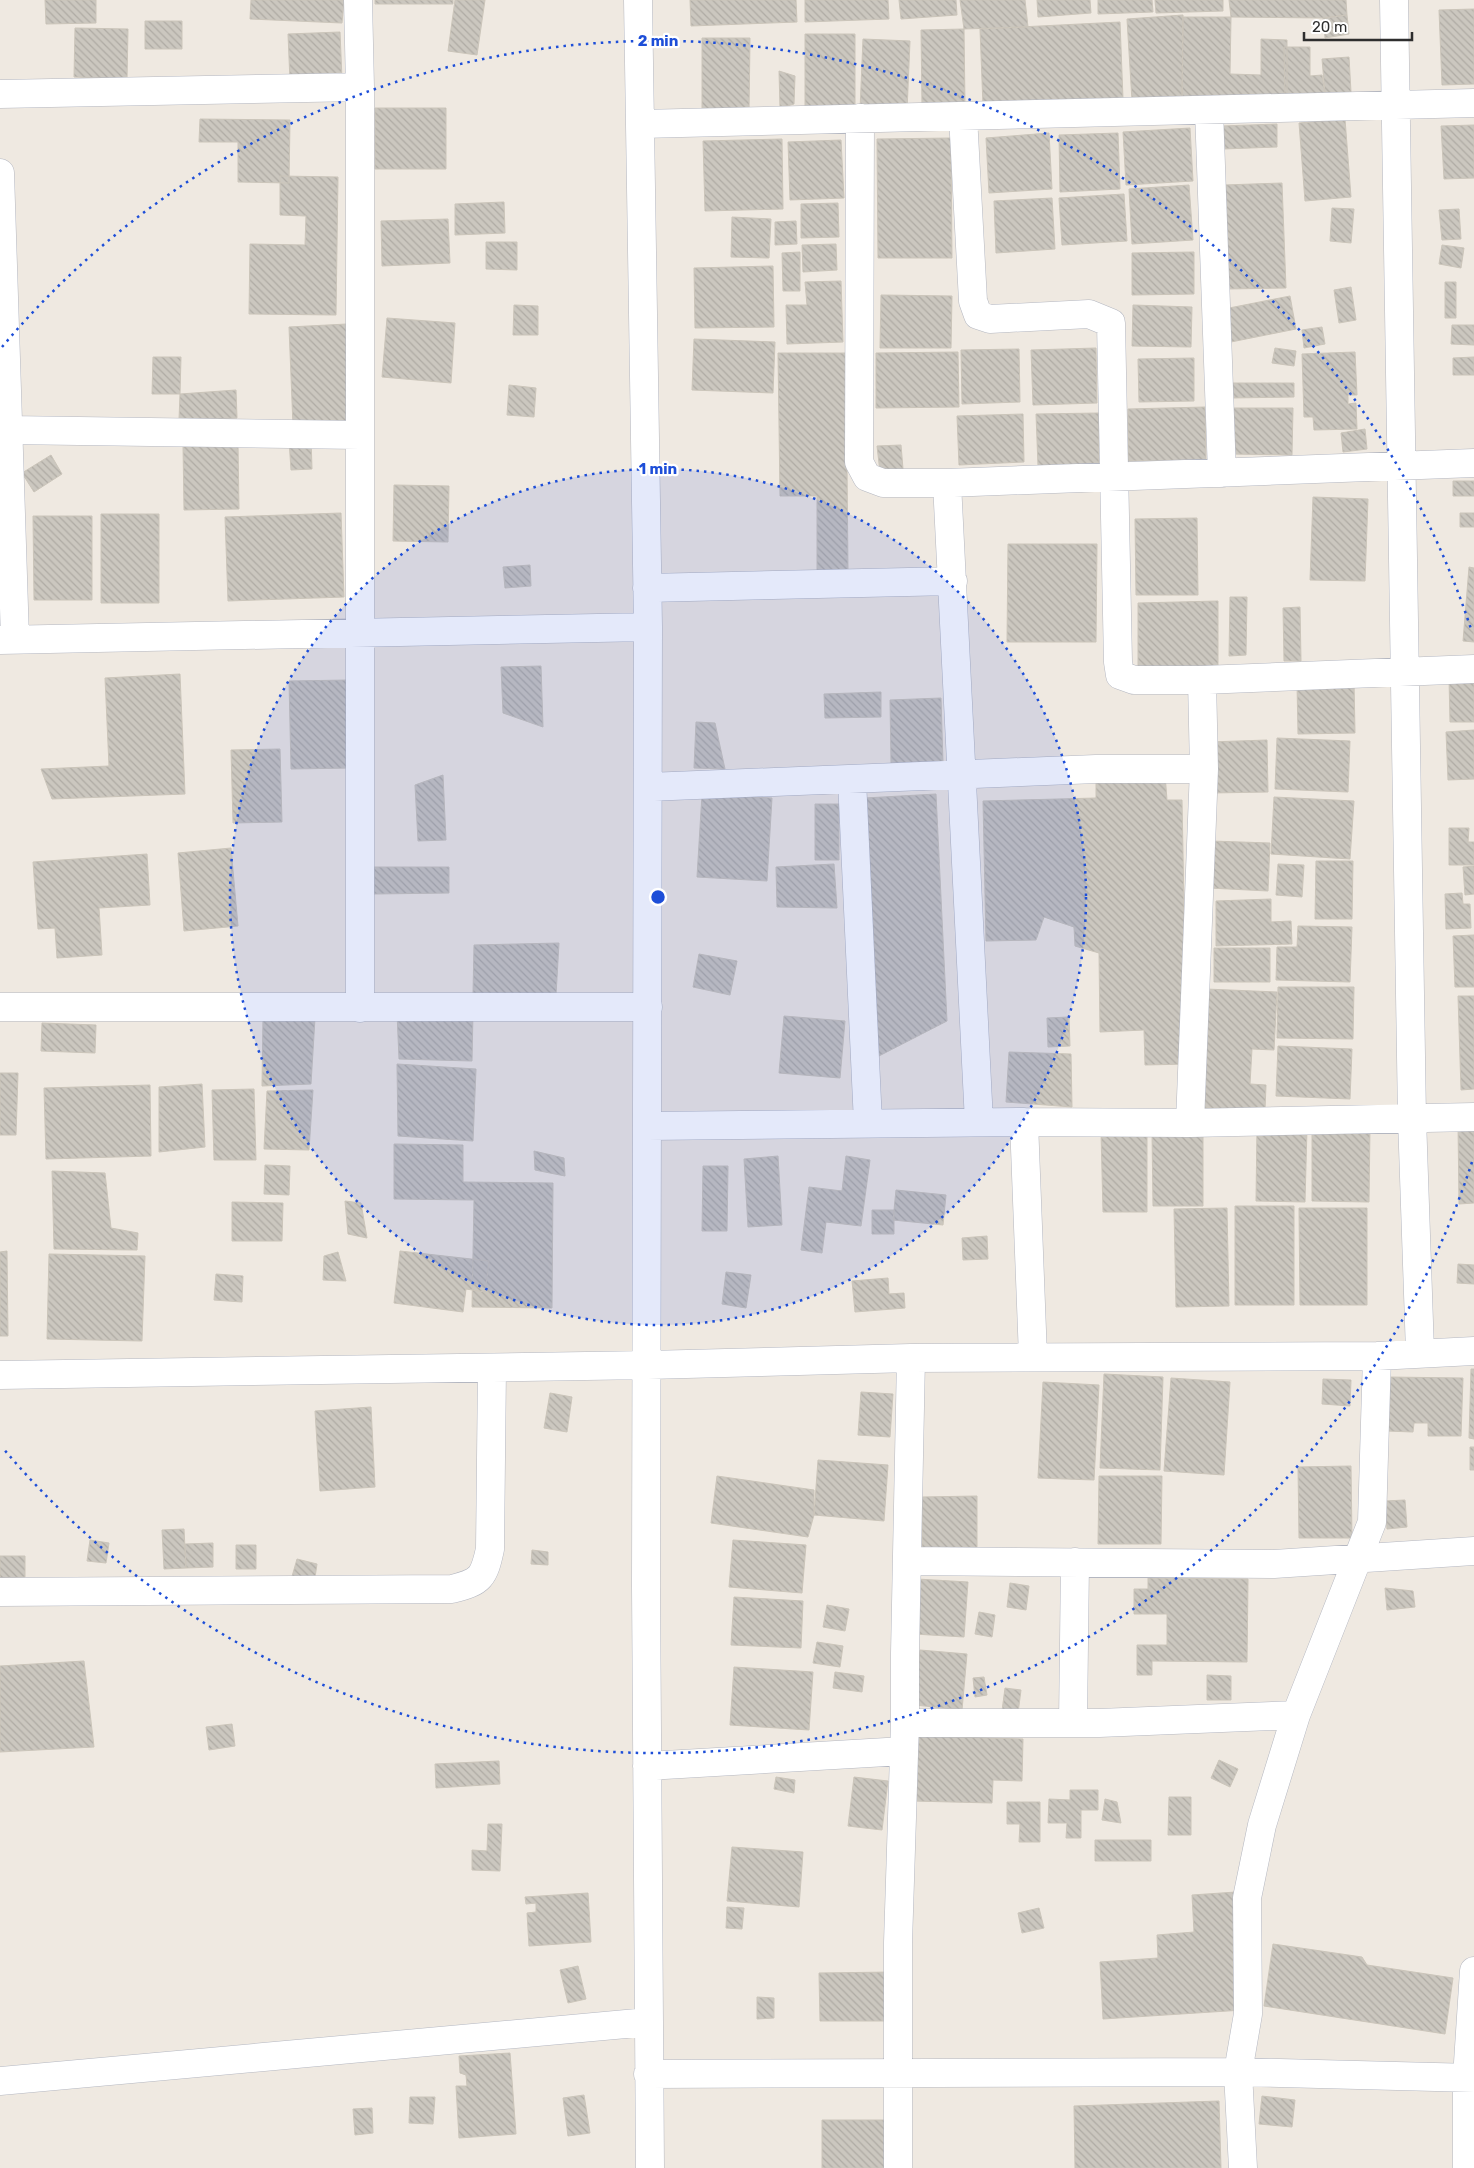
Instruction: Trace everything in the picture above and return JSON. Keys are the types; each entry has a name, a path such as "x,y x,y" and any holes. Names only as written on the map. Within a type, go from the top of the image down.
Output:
{"street":[{"path":"358,0 360,87 360,1008"},
{"path":"638,0 648,627 647,1766 650,2168"},
{"path":"1394,0 1412,1118 1420,1352"},
{"path":"0,94 360,87"},
{"path":"641,124 1474,103"},
{"path":"1209,110 1222,473"},
{"path":"963,116 973,301 978,315 990,319 1089,314 1111,323 1118,662 1120,675 1134,680 1202,680 1404,670 1474,669"},
{"path":"860,118 858,462 867,477 883,483 947,483 1474,463"},
{"path":"0,173 3,357 8,430 7,640 648,627"},
{"path":"8,430 360,435"},
{"path":"947,483 979,1122"},
{"path":"647,588 953,581"},
{"path":"1190,1123 1204,769 1202,680"},
{"path":"648,787 963,776 1096,769 1204,769"},
{"path":"852,780 868,1123"},
{"path":"0,1007 360,1008 648,1006"},
{"path":"648,1126 979,1122 1190,1123 1474,1118"},
{"path":"1024,1122 1033,1357"},
{"path":"0,1375 492,1368 911,1358 1378,1356 1420,1352 1474,1351"},
{"path":"1243,2168 1238,2072 1248,2014 1247,1898 1262,1825 1296,1715 1372,1522 1378,1356"},
{"path":"898,2168 899,1858 906,1723 911,1358"},
{"path":"0,1592 452,1589 473,1584 485,1572 490,1549 492,1368"},
{"path":"907,1561 1274,1564 1474,1551"},
{"path":"1073,1723 1075,1562"},
{"path":"906,1723 1073,1723 1296,1715"},
{"path":"647,1766 904,1751"},
{"path":"1467,2168 1474,1972"},
{"path":"0,2081 648,2022"},
{"path":"648,2074 1238,2072 1470,2078"}],"building":[{"path":"45,0 96,0 96,23 46,24"},
{"path":"251,0 344,0 342,23 250,19"},
{"path":"375,0 453,0 453,4 375,4"},
{"path":"455,0 485,0 477,55 448,51"},
{"path":"690,0 796,0 797,22 691,26"},
{"path":"805,0 888,0 889,19 805,22"},
{"path":"899,0 956,0 957,15 901,19"},
{"path":"960,0 1025,0 1028,27 964,29"},
{"path":"1037,0 1090,0 1091,13 1038,17"},
{"path":"1098,0 1152,0 1153,12 1098,14"},
{"path":"1155,0 1223,0 1223,11 1156,13"},
{"path":"1229,0 1346,0 1347,15 1323,18 1231,17"},
{"path":"1474,9 1474,84 1442,85 1439,10"},
{"path":"1183,15 1182,102 1132,101 1127,19"},
{"path":"1347,15 1349,34 1325,38 1323,18"},
{"path":"1183,17 1231,17 1230,74 1261,75 1261,39 1287,40 1287,103 1182,102"},
{"path":"145,21 182,21 182,49 145,49"},
{"path":"1120,22 1123,99 983,106 980,29"},
{"path":"75,28 128,29 127,79 74,77"},
{"path":"964,29 965,106 922,106 921,30"},
{"path":"340,32 342,79 290,81 288,34"},
{"path":"805,34 855,34 855,110 805,110"},
{"path":"702,38 750,38 749,112 702,111"},
{"path":"863,39 910,41 907,111 860,110"},
{"path":"1284,47 1310,47 1310,76 1322,75 1325,94 1285,98"},
{"path":"1349,57 1351,92 1325,94 1322,59"},
{"path":"779,71 795,76 794,104 780,108"},
{"path":"375,108 446,108 446,169 375,169"},
{"path":"200,119 290,120 289,183 238,182 238,142 199,142"},
{"path":"1345,119 1351,197 1305,201 1299,123"},
{"path":"1277,124 1277,147 1223,149 1222,126"},
{"path":"1474,125 1474,178 1444,179 1441,126"},
{"path":"1190,128 1193,181 1126,185 1123,132"},
{"path":"1049,133 1052,189 989,193 986,138"},
{"path":"1118,133 1120,189 1060,192 1059,135"},
{"path":"951,138 952,258 878,258 877,139"},
{"path":"782,139 783,209 705,211 703,141"},
{"path":"841,140 844,198 790,200 788,142"},
{"path":"280,176 338,177 336,315 249,314 250,244 305,245 306,216 280,215"},
{"path":"1282,183 1286,288 1227,289 1224,185"},
{"path":"1189,185 1193,240 1132,244 1129,189"},
{"path":"1124,194 1127,241 1062,245 1059,198"},
{"path":"1052,198 1055,249 996,253 994,201"},
{"path":"504,202 505,233 455,235 455,204"},
{"path":"838,203 839,237 801,238 801,204"},
{"path":"1332,208 1354,209 1351,243 1330,241"},
{"path":"1459,209 1461,239 1442,240 1439,210"},
{"path":"732,217 771,219 769,258 731,257"},
{"path":"448,219 450,263 382,266 381,221"},
{"path":"796,221 797,244 775,245 775,222"},
{"path":"486,242 517,242 517,270 486,269"},
{"path":"836,244 837,270 803,272 802,245"},
{"path":"1442,245 1464,248 1461,268 1439,264"},
{"path":"800,252 800,291 783,291 782,253"},
{"path":"1194,252 1194,294 1132,295 1132,253"},
{"path":"773,266 774,327 695,328 694,268"},
{"path":"841,281 843,342 787,344 786,305 807,305 805,282"},
{"path":"1445,282 1456,282 1456,318 1445,318"},
{"path":"1351,287 1356,320 1339,323 1334,290"},
{"path":"881,295 952,296 951,348 880,348"},
{"path":"1290,296 1296,329 1226,343 1219,310"},
{"path":"514,305 538,306 538,335 513,335"},
{"path":"1133,305 1192,307 1191,347 1132,346"},
{"path":"387,318 455,323 451,383 382,377"},
{"path":"347,324 350,424 293,426 289,327"},
{"path":"1452,325 1474,325 1474,345 1451,344"},
{"path":"1322,327 1325,344 1304,348 1302,330"},
{"path":"694,339 775,342 773,393 692,390"},
{"path":"1096,348 1097,403 1033,405 1031,350"},
{"path":"1275,348 1296,351 1294,366 1272,363"},
{"path":"1019,349 1020,402 962,404 961,350"},
{"path":"958,352 959,407 876,408 876,353"},
{"path":"1355,352 1357,395 1348,395 1348,404 1356,403 1357,429 1314,430 1313,417 1304,417 1302,354"},
{"path":"778,353 846,353 848,573 817,573 817,496 780,496"},
{"path":"153,357 181,357 180,394 152,394"},
{"path":"1474,357 1474,375 1453,375 1453,358"},
{"path":"1194,358 1194,401 1139,402 1138,359"},
{"path":"1231,383 1294,383 1294,397 1231,398"},
{"path":"509,385 536,388 534,417 507,415"},
{"path":"236,390 237,418 179,420 180,394"},
{"path":"1205,407 1206,460 1128,461 1128,409"},
{"path":"1231,408 1293,408 1292,455 1230,454"},
{"path":"1099,413 1099,465 1038,466 1036,414"},
{"path":"1023,414 1024,462 959,465 957,416"},
{"path":"1365,429 1367,449 1343,452 1341,433"},
{"path":"311,438 312,469 291,470 289,440"},
{"path":"238,444 239,509 184,510 183,445"},
{"path":"901,445 903,469 880,472 877,446"},
{"path":"51,455 62,474 34,492 22,473"},
{"path":"1453,481 1474,481 1474,496 1453,496"},
{"path":"394,485 449,486 448,542 393,541"},
{"path":"1313,497 1368,499 1365,581 1310,580"},
{"path":"341,513 344,597 228,601 225,517"},
{"path":"1460,513 1474,513 1474,527 1460,527"},
{"path":"101,514 159,514 159,603 101,603"},
{"path":"33,516 92,516 92,600 34,600"},
{"path":"1197,518 1198,595 1136,595 1135,519"},
{"path":"1008,544 1097,544 1096,642 1007,642"},
{"path":"530,565 531,586 505,588 503,567"},
{"path":"1469,567 1474,568 1474,642 1463,641"},
{"path":"1230,597 1247,597 1246,655 1229,656"},
{"path":"1218,601 1218,671 1138,673 1138,603"},
{"path":"1300,607 1301,661 1284,661 1283,608"},
{"path":"541,666 543,727 503,713 501,667"},
{"path":"180,674 185,794 52,799 41,769 109,766 105,678"},
{"path":"1474,677 1474,722 1450,722 1449,678"},
{"path":"349,680 351,768 291,769 289,681"},
{"path":"1354,682 1355,733 1298,734 1297,683"},
{"path":"881,692 881,717 825,718 824,694"},
{"path":"941,698 943,763 891,764 890,700"},
{"path":"696,722 715,723 725,769 694,768"},
{"path":"1474,730 1474,779 1448,780 1446,732"},
{"path":"1277,738 1350,741 1348,792 1275,789"},
{"path":"1267,740 1268,792 1211,793 1210,742"},
{"path":"280,749 282,822 233,823 231,750"},
{"path":"1165,774 1167,800 1182,800 1187,1064 1145,1065 1144,1030 1100,1032 1099,953 1075,946 1074,927 1044,917 1036,940 986,941 983,801 1096,798 1096,776"},
{"path":"443,775 446,840 418,841 415,785"},
{"path":"702,794 772,798 767,881 697,877"},
{"path":"936,794 947,1021 877,1057 865,798"},
{"path":"1274,797 1354,801 1350,859 1271,854"},
{"path":"815,804 839,804 839,860 815,860"},
{"path":"1449,828 1469,828 1468,842 1474,842 1474,865 1449,865"},
{"path":"1211,841 1270,843 1268,891 1209,888"},
{"path":"231,848 238,926 184,931 178,853"},
{"path":"147,854 150,905 99,908 102,955 57,958 55,928 38,929 33,862"},
{"path":"1316,861 1353,861 1352,919 1315,919"},
{"path":"834,864 837,908 777,907 776,867"},
{"path":"1278,864 1304,865 1302,897 1276,895"},
{"path":"1474,866 1474,894 1465,895 1463,867"},
{"path":"374,867 449,867 449,893 374,894"},
{"path":"1462,893 1463,904 1470,904 1471,928 1446,929 1445,894"},
{"path":"1271,899 1271,922 1291,921 1292,944 1216,946 1216,901"},
{"path":"1298,926 1352,927 1350,982 1276,980 1277,947 1297,947"},
{"path":"1474,935 1474,987 1455,987 1453,936"},
{"path":"559,943 556,995 473,994 474,945"},
{"path":"1214,948 1270,948 1270,982 1214,982"},
{"path":"699,954 737,961 730,995 693,987"},
{"path":"1278,987 1354,987 1353,1039 1277,1038"},
{"path":"1206,989 1277,992 1274,1050 1252,1049 1250,1084 1266,1085 1265,1110 1201,1108"},
{"path":"1458,996 1474,996 1474,1089 1461,1090"},
{"path":"473,1012 472,1061 399,1059 397,1013"},
{"path":"784,1016 845,1021 840,1078 779,1073"},
{"path":"1069,1017 1070,1046 1048,1047 1047,1018"},
{"path":"263,1018 315,1018 311,1084 262,1086"},
{"path":"42,1023 96,1025 95,1053 41,1051"},
{"path":"1278,1046 1352,1049 1350,1099 1276,1096"},
{"path":"1009,1052 1071,1054 1072,1107 1006,1102"},
{"path":"397,1064 476,1069 473,1141 398,1136"},
{"path":"0,1073 18,1073 16,1135 0,1135"},
{"path":"202,1084 205,1147 159,1152 159,1087"},
{"path":"150,1085 151,1156 46,1159 44,1088"},
{"path":"254,1089 256,1160 214,1160 212,1090"},
{"path":"313,1090 309,1150 264,1149 267,1091"},
{"path":"1458,1123 1474,1123 1474,1203 1459,1204"},
{"path":"1312,1126 1370,1126 1369,1202 1312,1201"},
{"path":"1257,1127 1307,1128 1305,1202 1256,1201"},
{"path":"1147,1131 1147,1212 1103,1212 1101,1132"},
{"path":"1203,1131 1203,1206 1153,1206 1152,1132"},
{"path":"394,1144 463,1145 463,1182 553,1183 552,1308 472,1307 474,1200 394,1199"},
{"path":"534,1151 564,1158 565,1176 535,1170"},
{"path":"778,1156 782,1225 748,1227 744,1159"},
{"path":"846,1156 870,1160 861,1226 826,1222 822,1253 801,1250 809,1187 842,1191"},
{"path":"265,1165 290,1166 289,1195 264,1194"},
{"path":"703,1166 728,1166 727,1231 702,1231"},
{"path":"52,1171 105,1173 111,1228 138,1233 137,1250 54,1249"},
{"path":"896,1190 946,1195 943,1225 893,1220"},
{"path":"345,1201 361,1203 367,1238 348,1234"},
{"path":"232,1202 283,1203 282,1241 232,1241"},
{"path":"1235,1206 1294,1206 1294,1305 1235,1305"},
{"path":"1227,1208 1229,1306 1176,1307 1174,1209"},
{"path":"1299,1208 1367,1208 1367,1305 1300,1305"},
{"path":"872,1210 894,1210 894,1234 872,1234"},
{"path":"987,1236 988,1259 963,1260 962,1238"},
{"path":"7,1251 8,1336 0,1336 0,1252"},
{"path":"400,1251 489,1261 485,1292 466,1289 463,1312 394,1303"},
{"path":"338,1252 346,1281 323,1280 324,1256"},
{"path":"49,1254 145,1256 142,1341 47,1339"},
{"path":"1458,1264 1474,1265 1474,1284 1457,1283"},
{"path":"726,1272 751,1275 746,1308 722,1304"},
{"path":"216,1274 243,1276 242,1302 214,1300"},
{"path":"888,1278 889,1294 904,1293 905,1308 855,1312 852,1281"},
{"path":"1471,1369 1474,1369 1474,1439 1469,1438"},
{"path":"1104,1374 1163,1377 1160,1470 1100,1468"},
{"path":"1388,1377 1463,1378 1461,1436 1428,1436 1428,1423 1414,1423 1413,1432 1387,1431"},
{"path":"1171,1378 1230,1382 1224,1475 1164,1471"},
{"path":"1323,1379 1351,1380 1350,1406 1322,1404"},
{"path":"1043,1382 1099,1385 1094,1480 1038,1478"},
{"path":"861,1392 893,1394 890,1437 858,1435"},
{"path":"550,1393 572,1397 567,1432 544,1428"},
{"path":"371,1407 375,1487 320,1491 315,1411"},
{"path":"1470,1447 1474,1447 1474,1470 1470,1470"},
{"path":"818,1460 888,1465 884,1521 814,1515"},
{"path":"1351,1466 1352,1538 1299,1538 1298,1467"},
{"path":"717,1476 814,1490 814,1515 808,1537 711,1523"},
{"path":"1099,1476 1162,1476 1161,1544 1098,1544"},
{"path":"977,1496 977,1549 922,1550 922,1497"},
{"path":"1405,1500 1407,1527 1387,1529 1385,1501"},
{"path":"184,1529 186,1568 164,1569 162,1530"},
{"path":"90,1540 109,1543 106,1563 87,1561"},
{"path":"733,1540 806,1545 802,1593 729,1587"},
{"path":"213,1543 213,1567 186,1568 185,1544"},
{"path":"236,1545 256,1545 256,1569 236,1569"},
{"path":"532,1550 548,1552 548,1565 531,1564"},
{"path":"0,1556 25,1556 25,1577 0,1578"},
{"path":"297,1559 317,1564 314,1584 291,1580"},
{"path":"1148,1578 1248,1579 1247,1662 1152,1661 1152,1675 1137,1675 1137,1645 1167,1645 1167,1614 1134,1614 1134,1589 1148,1589"},
{"path":"917,1579 968,1582 964,1637 914,1634"},
{"path":"1010,1583 1029,1586 1026,1610 1007,1607"},
{"path":"1385,1588 1413,1591 1415,1607 1387,1610"},
{"path":"734,1597 803,1601 801,1648 731,1645"},
{"path":"827,1605 849,1609 845,1631 823,1627"},
{"path":"979,1612 995,1615 992,1637 975,1634"},
{"path":"817,1642 843,1646 840,1667 813,1663"},
{"path":"920,1650 967,1654 962,1710 915,1705"},
{"path":"84,1661 94,1747 0,1752 0,1666"},
{"path":"734,1667 813,1672 809,1730 730,1725"},
{"path":"835,1672 864,1676 862,1692 833,1688"},
{"path":"1207,1675 1231,1676 1231,1700 1207,1700"},
{"path":"984,1677 987,1695 975,1697 973,1678"},
{"path":"1005,1688 1021,1690 1018,1713 1002,1711"},
{"path":"232,1724 235,1746 209,1750 206,1727"},
{"path":"914,1736 1023,1739 1022,1781 993,1780 992,1803 913,1801"},
{"path":"1219,1760 1238,1769 1230,1787 1211,1778"},
{"path":"499,1761 500,1784 436,1788 435,1764"},
{"path":"776,1777 795,1780 794,1793 774,1789"},
{"path":"854,1777 888,1781 882,1830 848,1826"},
{"path":"1070,1790 1098,1790 1098,1810 1081,1810 1081,1838 1066,1838 1067,1823 1048,1823 1049,1799 1070,1800"},
{"path":"1169,1797 1191,1797 1191,1835 1168,1835"},
{"path":"1105,1799 1117,1802 1121,1823 1102,1820"},
{"path":"1007,1802 1040,1802 1040,1842 1019,1842 1020,1824 1007,1824"},
{"path":"488,1824 502,1824 500,1871 472,1870 472,1850 487,1851"},
{"path":"1095,1840 1151,1840 1151,1861 1095,1861"},
{"path":"732,1847 803,1852 799,1907 727,1901"},
{"path":"1236,1892 1243,2010 1103,2019 1100,1962 1158,1958 1157,1935 1194,1932 1192,1895"},
{"path":"588,1893 591,1942 529,1946 527,1913 536,1912 536,1903 526,1904 525,1897"},
{"path":"727,1907 744,1908 742,1929 726,1928"},
{"path":"1039,1908 1044,1928 1022,1933 1018,1913"},
{"path":"1273,1944 1362,1957 1367,1965 1453,1978 1445,2034 1264,2006"},
{"path":"578,1966 586,1999 568,2003 560,1970"},
{"path":"893,1972 893,2021 820,2021 819,1973"},
{"path":"757,1997 774,1998 774,2018 757,2019"},
{"path":"510,2053 516,2134 459,2138 456,2086 467,2086 466,2075 460,2073 459,2056"},
{"path":"584,2095 590,2133 568,2136 563,2098"},
{"path":"1262,2096 1295,2100 1292,2127 1259,2124"},
{"path":"410,2097 435,2097 433,2124 409,2123"},
{"path":"1219,2101 1221,2168 1075,2168 1074,2106"},
{"path":"372,2108 373,2133 355,2135 353,2109"},
{"path":"822,2120 892,2120 892,2168 822,2168"}]}
